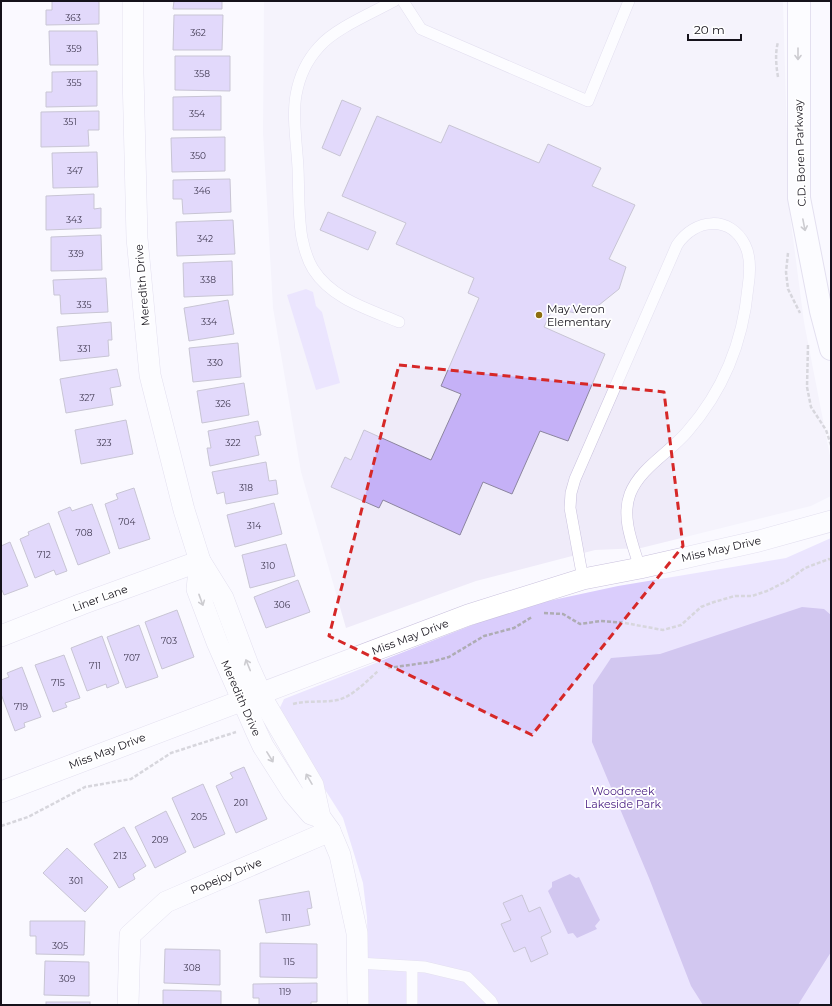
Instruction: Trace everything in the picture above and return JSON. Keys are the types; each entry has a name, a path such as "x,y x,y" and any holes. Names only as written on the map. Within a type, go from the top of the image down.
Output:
{"street":[{"name":"Meredith Drive","path":"134,1 133,73 137,238 150,375 184,510 200,562 197,589 217,642 251,697 277,723 313,785 325,824 340,855 346,876 357,933 358,1005"},
{"name":"C.D. Boren Parkway","path":"798,1 799,198 821,311 831,349"},
{"name":"Miss May Drive","path":"1,792 468,615 583,579 640,568 759,541 831,521"},
{"name":"Liner Lane","path":"1,636 82,604 200,562"},
{"name":"Meredith Drive","path":"251,697 256,731 263,746 293,793 311,814 325,824"},
{"name":"Popejoy Drive","path":"128,1005 130,935 166,902 325,824"}],"lane":[{"path":"394,1 329,36 310,58 303,72 298,85 295,107 301,235 313,269 321,280 342,297 399,322"},
{"path":"403,1 421,29 588,101 629,1"},
{"path":"583,579 570,508 571,494 575,479 677,245 686,234 696,226 714,223 731,229 738,234 743,241 749,256 747,305 742,330 735,353 725,376 701,416 686,433 638,480 630,495 627,512 628,528 640,568"},
{"path":"358,963 425,967 467,977 491,1001 493,1005"},
{"path":"412,966 412,1005"}],"path":[{"path":"541,614 546,612 563,614 580,624 601,621 625,623 663,630 681,625 701,607 708,604 735,596 752,596 767,591 787,581 805,568 817,562 829,559 831,560"},
{"path":"277,723 284,720 282,708 288,705 302,701 339,700 350,694 378,671 390,667 430,662 449,657 484,636 514,628 536,615"},
{"path":"1,826 28,817 85,787 131,779 171,752 238,731 242,736 256,731"}],"highlighted area":[{"path":"399,365 664,392 683,546 532,735 329,636"}],"shaded area":[{"name":"May Veron Elementary","path":"264,1 783,1 789,207 804,322 831,461 831,496 811,506 641,548 595,550 476,581 346,628 301,472 273,308 263,133"},
{"path":"802,607 824,609 831,615 831,952 798,1005 703,1005 691,986 649,878 592,742 593,685 611,658 660,654"},
{"path":"570,874 576,878 579,877 600,920 595,926 597,929 577,938 573,933 568,934 548,891 552,887 552,882"}],"green space":[{"path":"306,289 313,292 316,306 322,312 340,383 316,390 287,295"},
{"name":"Woodcreek Lakeside Park","path":"831,538 831,1005 369,1005 367,917 363,883 343,818 277,714 284,699 516,608 618,586 786,558"}],"building":[{"path":"52,1 99,1 99,24 46,25 46,10 52,10"},
{"path":"174,1 222,1 222,9 173,9"},
{"path":"174,15 223,15 222,50 173,50"},
{"path":"49,31 97,31 98,65 50,65"},
{"path":"175,56 230,56 230,91 175,90"},
{"path":"97,71 97,106 46,107 46,92 52,92 52,72"},
{"path":"221,96 221,130 173,130 173,97"},
{"path":"342,100 361,108 340,156 322,148"},
{"path":"99,111 99,130 88,130 89,146 41,147 41,112"},
{"path":"377,116 441,143 449,125 539,163 548,144 601,168 592,186 635,205 609,259 626,267 619,289 599,305 575,313 553,308 544,327 605,354 568,441 540,431 512,494 483,482 460,535 383,500 379,508 331,487 345,457 351,460 364,430 431,460 461,394 441,386 479,298 468,293 474,278 396,244 406,223 342,196"},
{"path":"225,137 225,171 172,172 171,138"},
{"path":"97,152 98,187 53,188 52,153"},
{"path":"230,179 231,212 183,214 182,199 173,199 173,180"},
{"path":"94,194 94,209 101,208 101,228 46,230 46,196"},
{"path":"328,212 376,232 368,250 320,230"},
{"path":"233,220 235,254 177,256 176,222"},
{"path":"101,235 102,270 51,271 51,237"},
{"path":"232,261 233,295 184,297 183,263"},
{"path":"106,278 108,312 61,314 60,295 54,295 53,280"},
{"path":"228,300 234,334 189,341 184,308"},
{"path":"111,322 112,340 108,340 109,356 60,361 57,327"},
{"path":"238,343 241,377 193,382 189,348"},
{"path":"117,369 121,386 110,388 113,405 66,413 60,379"},
{"path":"244,383 249,415 202,423 197,391"},
{"path":"126,420 133,454 81,464 75,430"},
{"path":"258,421 261,435 255,436 259,455 210,466 207,448 211,448 208,431"},
{"path":"266,462 269,481 276,480 278,494 226,504 224,492 217,494 212,472"},
{"path":"134,488 150,539 119,549 105,504 118,499 116,494"},
{"path":"274,503 282,534 235,547 227,515"},
{"path":"92,504 110,553 78,565 58,512 70,507 72,511"},
{"path":"49,523 67,571 56,575 54,570 35,578 20,539 29,535 28,532"},
{"path":"10,542 28,586 4,595 1,590 1,546"},
{"path":"286,544 295,576 250,588 242,555"},
{"path":"298,580 310,612 266,628 254,597"},
{"path":"177,610 194,657 162,669 145,622"},
{"path":"139,625 158,677 126,688 107,637"},
{"path":"102,636 119,683 107,688 106,684 87,691 71,648"},
{"path":"64,655 80,698 65,703 67,707 53,712 35,665"},
{"path":"22,667 41,717 24,723 25,727 15,731 1,694 1,680 9,677 7,673"},
{"path":"244,767 267,819 236,833 216,786 233,778 230,773"},
{"path":"203,784 225,834 194,848 172,798"},
{"path":"166,811 186,852 155,868 135,827"},
{"path":"124,827 146,866 133,874 135,879 119,888 94,844"},
{"path":"67,848 108,887 85,912 43,873"},
{"path":"309,891 312,908 307,909 310,925 266,933 259,900"},
{"path":"522,895 529,912 540,907 551,932 541,937 548,954 531,962 525,947 514,952 501,924 511,920 503,903"},
{"path":"30,921 85,921 84,955 36,954 36,936 30,936"},
{"path":"260,943 317,944 317,978 260,977"},
{"path":"165,949 220,950 220,985 164,983"},
{"path":"45,961 89,962 89,996 44,995"},
{"path":"317,983 317,1002 311,1002 311,1005 259,1005 259,998 253,998 253,984"},
{"path":"163,990 221,991 221,1005 163,1005"},
{"path":"46,1002 90,1002 90,1005 46,1005"}],"place":[{"name":"May Veron Elementary","path":"539,315"}]}
